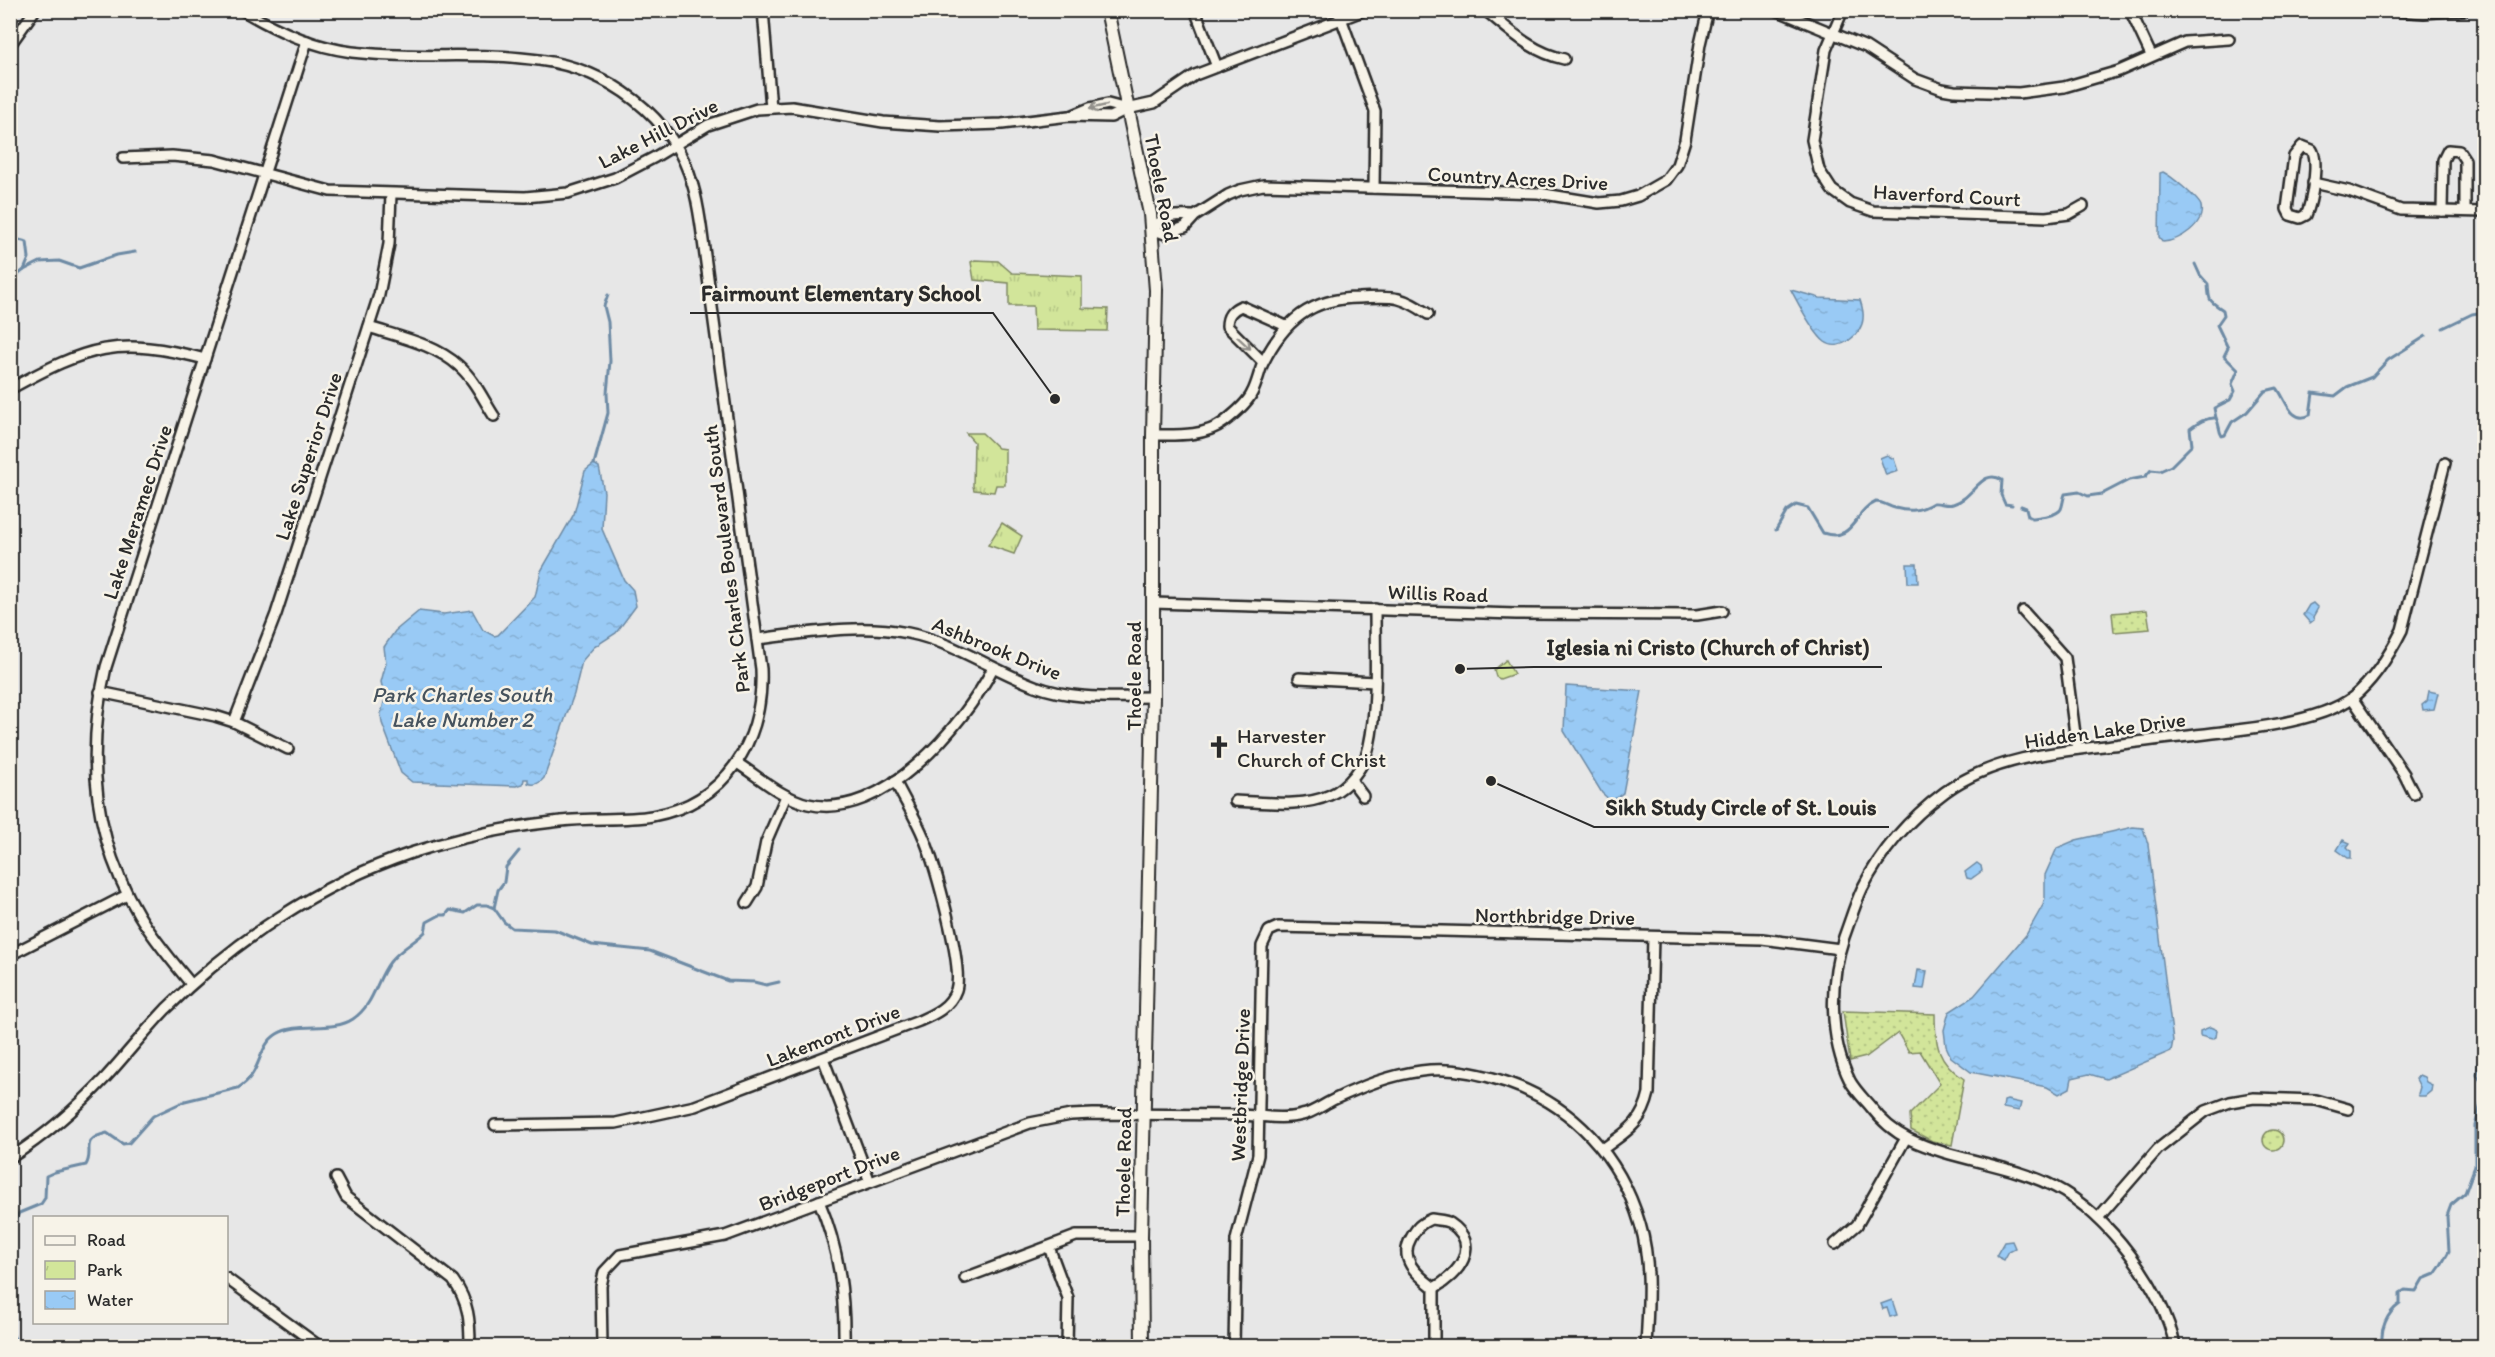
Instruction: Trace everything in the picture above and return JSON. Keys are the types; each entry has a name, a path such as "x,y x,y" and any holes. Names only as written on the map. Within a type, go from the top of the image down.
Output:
{"main road":[{"name":"Thoele Road","path":"1107,10 1152,229 1156,290 1153,435 1153,697 1141,1236 1142,1347"}],"street":[{"path":"10,45 35,10"},
{"name":"Park Charles Boulevard South","path":"10,1158 68,1114 192,984 245,941 279,918 317,895 384,863 442,843 532,824 662,814 703,796 737,763 754,729 761,700 761,669 701,226 693,184 675,144 657,120 628,94 593,74 567,65 519,58 351,52 307,41 280,31 242,10"},
{"path":"763,10 771,108"},
{"path":"1195,10 1217,67"},
{"name":"Lake Hill Drive","path":"123,158 193,157 214,160 330,191 525,197 568,193 615,178 636,168 724,118 771,108 792,107 883,122 940,126 1002,124 1069,116 1111,117 1127,109 1139,108 1165,98 1189,78 1340,15 1365,10"},
{"path":"1485,10 1530,47 1548,56 1564,59"},
{"name":"Country Acres Drive","path":"1195,216 1178,215 1163,218 1152,229 1165,234 1185,227 1195,216 1234,193 1263,185 1549,193 1599,203 1631,198 1666,180 1674,171 1685,140 1700,44 1708,10"},
{"path":"1776,10 1866,47 1915,79 1954,91 2019,93 2064,87 2119,71 2185,42 2229,39"},
{"name":"Haverford Court","path":"1843,10 1831,34 1821,74 1813,129 1813,151 1825,181 1833,190 1850,203 1873,211 2046,217 2069,214 2083,206"},
{"path":"2130,10 2151,55"},
{"path":"2382,10 2424,13 2463,10"},
{"path":"1340,15 1374,111 1374,188"},
{"name":"Lake Meramec Drive","path":"192,984 156,940 127,895 109,852 98,805 94,750 100,692 106,667 307,41"},
{"path":"2302,146 2312,150 2315,155 2313,183 2306,214 2300,218 2290,215 2288,204 2294,156 2302,146"},
{"path":"2442,211 2443,160 2448,150 2454,149 2459,151 2465,160 2465,211"},
{"path":"2313,183 2349,191 2401,210 2484,212"},
{"name":"Lake Superior Drive","path":"234,722 276,614 369,327 389,244 391,194"},
{"path":"1153,435 1193,434 1222,424 1253,393 1263,362 1286,326 1323,302 1350,298 1402,299 1428,314"},
{"path":"1263,362 1227,326 1227,320 1233,309 1241,306 1286,326"},
{"path":"369,327 415,342 448,357 470,377 494,416"},
{"path":"10,389 55,365 96,349 155,347 205,359"},
{"name":"Hidden Lake Drive","path":"2175,1347 2172,1332 2155,1292 2130,1256 2098,1218 2059,1189 2022,1172 1943,1152 1906,1138 1878,1117 1851,1083 1835,1034 1835,991 1840,949 1861,890 1876,863 1893,841 1931,802 1971,777 2013,761 2077,749 2277,724 2308,718 2352,698 2392,650 2402,630 2445,463"},
{"name":"Willis Road","path":"1153,603 1516,614 1697,615 1722,611"},
{"path":"1235,801 1303,802 1330,795 1351,780 1369,748 1375,682 1374,609"},
{"path":"2023,611 2065,658 2077,749"},
{"name":"Ashbrook Drive","path":"757,639 839,629 886,630 933,640 1036,687 1055,692 1097,697 1153,697"},
{"path":"737,763 786,796 808,804 838,806 853,803 895,781 943,741 970,708 993,668"},
{"path":"1299,678 1375,682"},
{"path":"100,692 199,712 234,722 288,749"},
{"path":"2352,698 2415,794"},
{"path":"1351,780 1363,796"},
{"name":"Lakemont Drive","path":"495,1125 616,1124 695,1106 933,1015 951,999 958,981 956,958 932,862 915,818 895,781"},
{"path":"747,903 757,887 766,842 786,796"},
{"path":"10,955 127,895"},
{"name":"Northbridge Drive","path":"1269,931 1278,927 1762,939 1840,949"},
{"name":"Westbridge Drive","path":"1234,1347 1236,1240 1258,1155 1262,946 1269,931"},
{"path":"1603,1149 1637,1123 1646,1109 1649,1094 1653,937"},
{"path":"823,1058 870,1182"},
{"name":"Bridgeport Drive","path":"602,1347 601,1286 604,1272 620,1255 726,1236 1030,1123 1071,1115 1303,1115 1364,1086 1394,1075 1424,1070 1459,1070 1492,1077 1527,1089 1555,1105 1586,1129 1618,1171 1631,1196 1641,1227 1647,1263 1646,1347"},
{"path":"2098,1218 2158,1149 2206,1111 2230,1102 2254,1098 2316,1100 2348,1109"},
{"path":"1835,1244 1857,1225 1906,1138"},
{"path":"336,1178 346,1197 453,1280 463,1293 467,1304 470,1321 470,1347"},
{"path":"819,1201 834,1240 841,1271 844,1300 844,1347"},
{"path":"1434,1288 1448,1280 1460,1268 1466,1253 1462,1237 1450,1222 1431,1219 1418,1225 1406,1247 1407,1260 1434,1288 1434,1347"},
{"path":"965,1278 1076,1236 1141,1236"},
{"path":"1050,1247 1068,1298 1067,1347"},
{"path":"228,1279 319,1347"}],"green space":[{"path":"975,260 998,261 1012,273 1082,276 1082,308 1108,309 1107,331 1034,330 1033,306 1009,306 1009,283 974,280 971,262"},
{"path":"966,433 982,433 998,448 1005,449 1005,485 996,485 994,492 974,490 974,442"},
{"path":"1002,523 1022,536 1014,554 988,545"},
{"path":"2147,610 2150,629 2114,632 2112,613"},
{"path":"1506,660 1514,674 1500,679 1496,677 1494,670"},
{"path":"1843,1011 1935,1014 1939,1051 1948,1065 1964,1079 1952,1145 1932,1141 1911,1130 1910,1114 1940,1084 1920,1051 1909,1052 1898,1033 1866,1057 1850,1061"},
{"path":"2273,1130 2280,1133 2283,1140 2280,1147 2273,1150 2266,1147 2263,1140 2266,1133"}],"water":[{"path":"2163,172 2195,198 2201,206 2201,213 2199,220 2190,231 2176,239 2163,242 2159,237 2160,173"},
{"path":"1791,290 1820,298 1860,300 1863,309 1862,325 1854,336 1843,344 1831,345 1820,338"},
{"path":"1887,455 1894,459 1898,471 1886,475 1880,458"},
{"name":"Park Charles South Lake Number 2","path":"594,464 599,467 604,492 602,529 624,580 633,590 636,606 616,633 594,647 582,661 574,694 544,778 539,783 532,784 528,783 528,779 524,779 523,784 516,786 412,782 401,773 382,723 381,714 385,698 381,682 386,663 384,647 395,631 419,611 444,614 472,610 483,630 494,636 498,635 535,597 541,571 574,514 585,471"},
{"path":"1907,564 1917,564 1918,583 1908,583"},
{"path":"2313,603 2318,608 2313,617 2314,620 2310,623 2303,615"},
{"path":"1566,686 1642,691 1623,793 1611,801 1602,793 1564,731"},
{"path":"2429,691 2438,693 2434,709 2423,710 2422,705 2427,701"},
{"path":"2133,827 2143,828 2148,844 2173,1041 2171,1051 2106,1079 2089,1074 2072,1078 2070,1088 2059,1094 2047,1087 1971,1072 1951,1057 1946,1046 1944,1030 1949,1012 1974,996 2026,935 2043,905 2045,875 2057,848 2076,840"},
{"path":"2343,840 2350,843 2347,847 2351,851 2351,858 2337,850"},
{"path":"1977,863 1981,866 1982,871 1971,879 1967,878 1965,872"},
{"path":"1918,970 1927,971 1924,989 1915,988"},
{"path":"2210,1027 2217,1030 2216,1037 2212,1039 2200,1036 2200,1031"},
{"path":"2419,1075 2432,1085 2431,1091 2425,1096 2418,1094 2420,1087 2416,1079"},
{"path":"2004,1101 2021,1103 2019,1111 2003,1108"},
{"path":"2012,1241 2015,1248 2009,1251 2004,1260 1996,1256 2004,1242"},
{"path":"1892,1300 1897,1315 1890,1317 1887,1308 1883,1309 1881,1304"}],"waterway":[{"path":"10,242 19,240 27,242 29,258 24,270"},
{"path":"10,281 24,270 40,262 59,261 79,268 117,255 135,252"},
{"path":"2195,264 2200,275 2208,284 2211,300 2223,310 2224,315 2217,325 2228,348 2224,356 2238,370 2232,384 2235,391 2230,400 2214,408 2216,418"},
{"path":"594,464 608,413 610,361 608,322 604,306 608,295"},
{"path":"2443,328 2472,314 2484,312"},
{"path":"2021,506 2026,508 2028,516 2032,518 2052,515 2061,509 2065,494 2079,492 2088,496 2102,494 2129,480 2145,477 2151,470 2160,471 2171,466 2192,445 2190,429 2205,419 2216,418 2222,436 2225,435 2232,422 2247,412 2265,391 2277,388 2294,414 2298,417 2310,415 2313,393 2335,396 2347,387 2372,377 2388,360 2426,336"},
{"path":"1776,530 1787,511 1796,505 1808,508 1823,533 1841,534 1862,512 1876,502 1905,510 1924,508 1933,503 1953,504 1960,501 1983,481 1995,477 2002,480 2001,495 2005,504 2012,505"},
{"path":"494,908 498,890 504,882 506,867 519,851"},
{"path":"10,1230 19,1213 41,1204 45,1198 46,1176 86,1165 90,1142 93,1139 107,1133 123,1144 129,1143 153,1116 185,1101 238,1088 252,1075 270,1039 277,1034 294,1028 335,1025 353,1019 366,1007 385,969 394,957 425,932 427,922 440,915 446,915 450,910 465,913 477,905 487,905 494,908 504,922 512,928 555,930 592,945 650,951 728,981 766,985 779,982"},
{"path":"2484,969 2480,983 2484,989"},
{"path":"2383,1346 2383,1328 2388,1317 2400,1304 2400,1293 2405,1290 2416,1291 2423,1279 2435,1274 2449,1251 2447,1216 2451,1205 2465,1193 2475,1166 2475,1126 2484,1093 2483,1084 2477,1075 2484,1026"},
{"path":"10,1330 19,1346"},
{"path":"44,1346 49,1346"}],"place":[{"name":"Fairmount Elementary School","path":"1055,399"},
{"name":"Iglesia ni Cristo (Church of Christ)","path":"1460,669"},
{"name":"Harvester Church of Christ","path":"1219,747"},
{"name":"Sikh Study Circle of St. Louis","path":"1491,781"}]}
